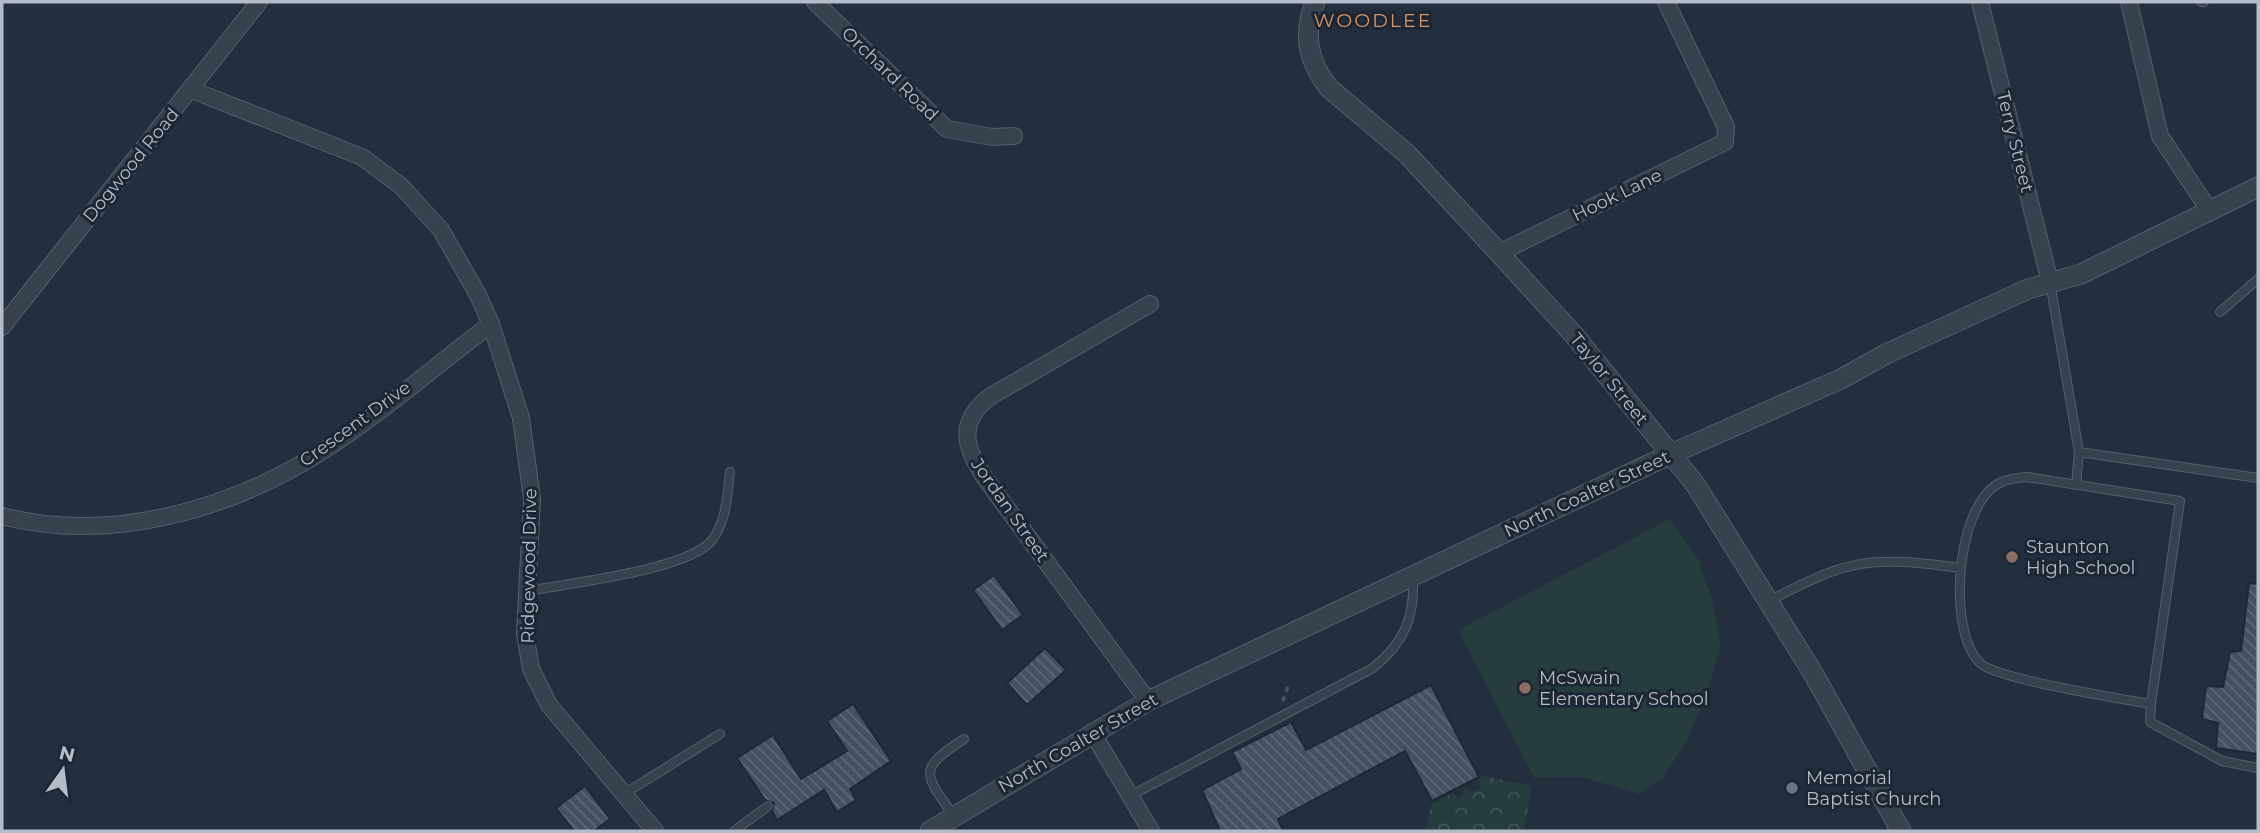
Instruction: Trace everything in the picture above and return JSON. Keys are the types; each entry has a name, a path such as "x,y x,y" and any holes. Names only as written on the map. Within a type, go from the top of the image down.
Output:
{"street":[{"name":"Dogwood Road","path":"2,327 259,2"},
{"name":"Orchard Road","path":"815,2 947,129 992,137 1014,136"},
{"name":"Taylor Street","path":"1315,2 1307,39 1309,55 1320,76 1329,88 1407,154 1499,253 1574,335 1695,484 1820,684 1901,831"},
{"name":"Hook Lane","path":"1499,253 1639,183 1721,146 1728,132 1666,2"},
{"name":"Terry Street","path":"1980,2 2050,282"},
{"path":"2129,2 2160,136 2209,210"},
{"name":"Ridgewood Drive","path":"192,90 362,157 383,170 441,230 478,295 491,324 514,388 527,447 532,499 525,642 537,685 549,705 655,831"},
{"name":"North Coalter Street","path":"930,831 1148,701 1669,455 1841,379 1886,354 2028,289 2081,274 2258,187"},
{"name":"Jordan Street","path":"1148,701 985,478 970,454 967,434 974,412 991,396 1150,304"},
{"name":"Crescent Drive","path":"2,516 49,524 110,525 168,516 236,495 281,475 327,447 491,324"},
{"path":"1092,732 1151,831"}],"lane":[{"path":"2220,312 2258,279"},
{"path":"2050,282 2079,452 2076,485"},
{"path":"2079,452 2258,478"},
{"path":"529,592 645,570 682,559 711,541 726,514 730,472"},
{"path":"2151,704 2004,674 1981,665 1966,643 1961,617 1961,568 1964,544 1974,517 1986,494 1995,485 2009,479 2026,477 2180,501 2150,722 2222,761 2258,768"},
{"path":"1769,601 1813,578 1859,562 1908,561 1961,568"},
{"path":"1130,796 1373,668 1392,651 1406,630 1414,604 1413,576"},
{"path":"624,794 720,734"},
{"path":"954,816 929,779 930,768 934,758 964,739"},
{"path":"734,831 768,806"}],"path":[{"path":"1283,702 1289,683"}],"green space":[{"path":"1670,519 1698,559 1713,603 1721,644 1707,693 1686,743 1663,777 1640,794 1582,777 1534,778 1458,630"},
{"path":"1482,776 1532,786 1524,831 1425,831 1432,804 1453,793 1458,798 1464,795 1462,789 1466,787 1471,793 1481,788 1478,780"}],"building":[{"path":"994,575 1023,615 1002,630 973,590"},
{"path":"2249,583 2258,584 2258,754 2216,748 2218,723 2202,719 2206,686 2223,687 2230,652 2241,651"},
{"path":"1045,648 1066,670 1027,705 1007,683"},
{"path":"1431,685 1479,777 1432,801 1405,751 1278,819 1283,831 1220,831 1202,790 1241,769 1232,752 1291,722 1306,750"},
{"path":"853,704 891,761 850,789 856,800 837,812 824,790 777,820 772,811 774,803 765,800 737,758 773,735 801,779 847,751 827,721"},
{"path":"585,786 610,819 594,831 574,831 556,808"}],"place":[{"name":"Staunton High School","path":"2012,557"},
{"name":"McSwain Elementary School","path":"1525,688"},
{"name":"Memorial Baptist Church","path":"1792,788"}],"district":[{"name":"WOODLEE","path":"1373,20"}]}
